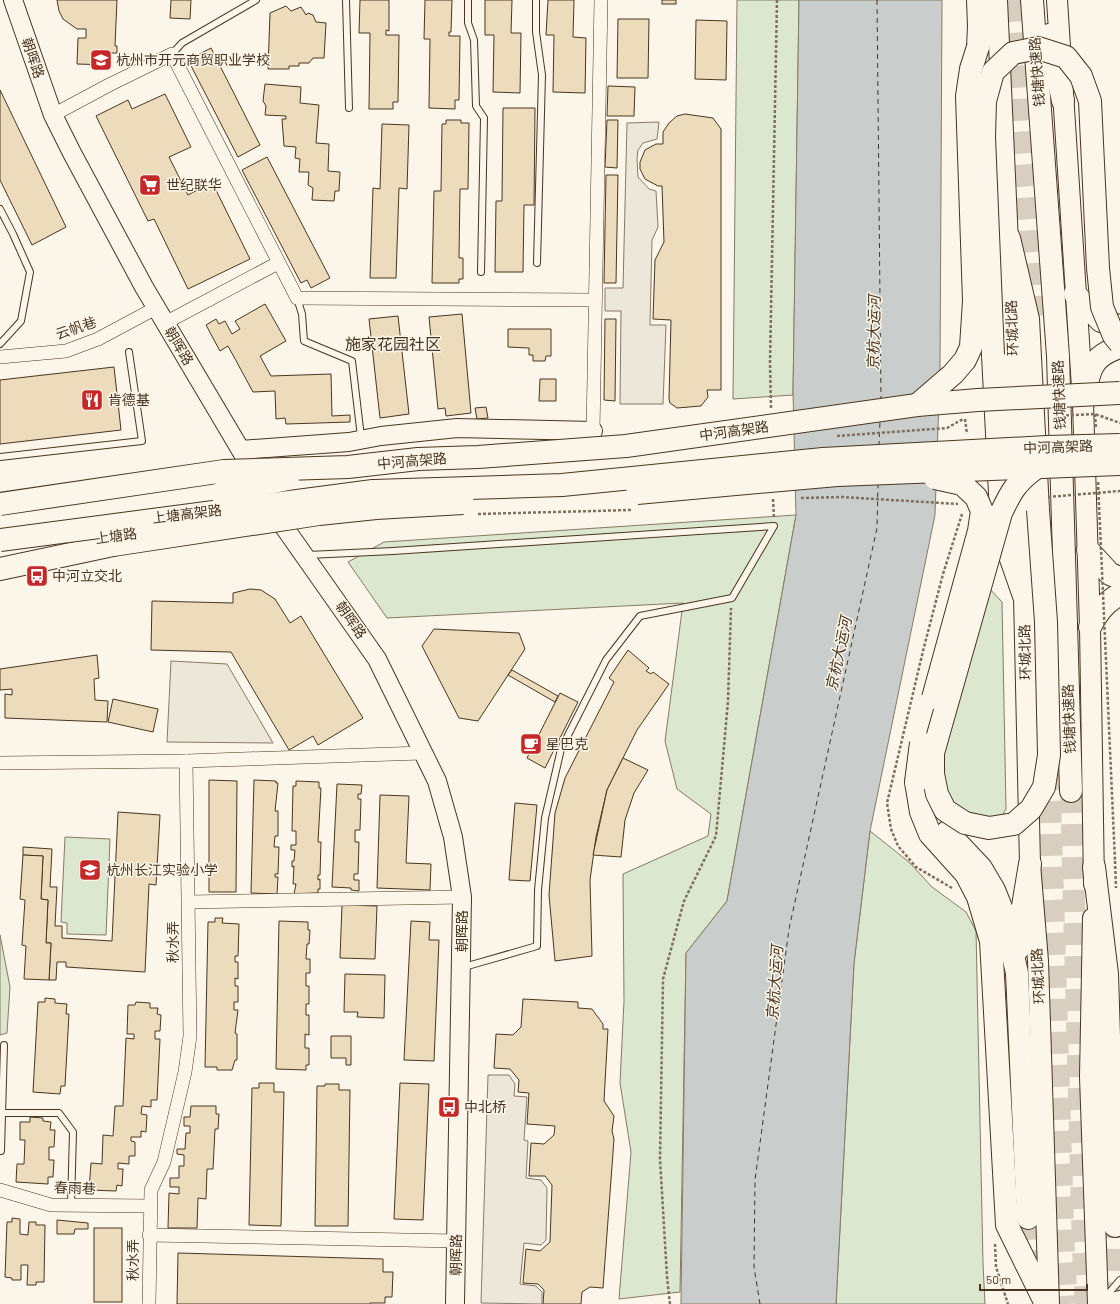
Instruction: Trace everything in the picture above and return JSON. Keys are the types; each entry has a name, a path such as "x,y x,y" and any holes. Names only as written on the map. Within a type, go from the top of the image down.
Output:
{"highway":[{"path":"917,405 953,374 965,360 970,347 974,301 967,96 971,69 978,47 978,0"},
{"name":"钱塘快速路","path":"1032,0 1058,356 1071,791"},
{"path":"1043,0 1046,23 1063,101"},
{"path":"1024,596 1002,533 984,137 985,100 993,72 1013,53 1038,48 1066,57 1081,76 1090,101 1098,268 1102,307 1114,336 1120,343"},
{"path":"1009,238 1028,319 1041,503 1046,622 1049,755 1044,787 1031,809 1014,824 989,828 965,823 945,810 937,794 933,774 933,753 1001,513 1012,488 1022,478 1036,468"},
{"path":"1075,294 1101,321 1120,326"},
{"path":"1089,409 1090,367 1110,350 1120,347"},
{"name":"中河高架路","path":"348,467 418,459 478,457 626,446 917,405 978,400 1120,393"},
{"name":"中河高架路","path":"373,491 562,485 823,459 1047,447 1120,445"},
{"path":"0,569 166,535 319,514 376,508 593,496 837,475 1120,464"},
{"path":"0,504 224,471 348,467"},
{"name":"上塘高架路","path":"0,524 221,493 348,467"},
{"path":"898,472 962,484 976,497 982,511 979,531 921,741 916,782 921,812 930,834 966,874 978,897 992,940 1007,1225 1046,1304"},
{"path":"373,491 430,505"},
{"name":"上塘高架路","path":"0,540 373,491"},
{"path":"1088,550 1110,574 1120,578"},
{"path":"1090,627 1100,609 1107,602 1120,594"},
{"path":"916,782 932,816 981,868 994,890 1004,915 1017,973"},
{"path":"1028,1218 1017,973 1019,930 1030,864"},
{"path":"1094,867 1107,974 1115,1226"}],"main road":[{"name":"环城北路","path":"997,0 1009,238 1024,596 1030,864 1038,961 1049,1304"},
{"path":"1057,0 1075,294 1089,409 1088,550 1094,867 1090,1077 1098,1304"},
{"path":"0,498 107,494 257,477"},
{"name":"上塘路","path":"0,558 93,539 200,524 282,524"}],"street":[{"name":"朝晖路","path":"13,0 53,115 101,207 161,316 257,477 282,524 306,555 377,659 437,781 453,837 462,898 455,1304"},
{"path":"241,450 362,439 457,428 593,431 601,0"},
{"path":"53,115 172,54 297,298 595,300"},
{"name":"云帆巷","path":"0,357 66,351 161,316 278,263"},
{"path":"0,763 186,761 422,753"},
{"name":"秋水弄","path":"150,1304 150,1190 164,1162 185,1072 190,1036 186,761"},
{"path":"189,902 462,898"},
{"name":"春雨巷","path":"0,1190 51,1205 150,1206"},
{"path":"149,1235 456,1241"},
{"path":"1104,1304 1120,1300"}],"lane":[{"path":"172,54 182,43 256,0"},
{"path":"346,0 350,108"},
{"path":"468,0 468,23 474,40 476,106 484,118 481,272"},
{"path":"536,0 536,32 542,76 537,263"},
{"path":"0,209 30,272 21,321 0,344"},
{"path":"297,298 302,314 304,341 352,361 362,439"},
{"path":"0,457 142,441 129,352"},
{"path":"306,555 393,552 774,526"},
{"path":"462,967 537,946 538,890 545,818 561,749 606,660 640,616 732,598 774,526"},
{"path":"1,1152 4,1045"},
{"path":"2,1113 59,1113 73,1132 71,1205"},
{"path":"1098,1304 1120,1280"}],"path":[{"path":"771,410 770,356 776,0"},
{"path":"1089,409 1096,430"},
{"path":"1049,416 1089,409 1120,423"},
{"path":"947,428 965,419 972,418"},
{"path":"1098,477 1115,861"},
{"path":"1041,503 1099,492 1120,491"},
{"path":"773,495 774,526"},
{"path":"798,498 842,496 965,504"},
{"path":"767,500 775,499"},
{"path":"473,514 639,510"},
{"path":"670,1304 660,1159 663,979 684,901 716,836 728,701 732,598"},
{"path":"923,651 886,803 891,829 898,846 916,867 952,887 956,892"},
{"path":"995,1236 996,1267 1008,1304"}],"green space":[{"path":"737,0 799,0 793,395 733,399"},
{"path":"796,515 727,901 686,953 680,1292 619,1299 631,1152 620,1083 624,1001 623,874 708,836 711,814 677,789 665,741 683,603 387,618 348,562 384,542"},
{"path":"988,587 1002,602 1006,809 998,823 945,804 941,738"},
{"path":"870,831 909,862 932,887 966,912 976,931 985,1304 836,1304 854,963"},
{"path":"65,837 110,839 106,935 67,934 67,923 61,922"},
{"path":"0,935 10,987 7,1033 0,1035"}],"shaded area":[{"path":"659,122 657,139 643,143 638,150 637,159 638,177 649,189 656,191 658,227 652,240 650,325 666,325 663,404 620,404 621,311 605,311 605,288 623,288 627,123"},
{"path":"171,661 227,664 273,743 167,742"},
{"path":"488,1075 509,1075 515,1084 514,1096 527,1097 524,1140 528,1141 526,1178 541,1180 547,1188 546,1240 541,1245 524,1243 520,1284 536,1286 542,1292 542,1304 481,1303"}],"water":[{"name":"京杭大运河","path":"799,0 942,0 940,371 935,515 870,831 854,963 836,1304 681,1304 686,953 727,901 796,515 793,391"}],"building":[{"path":"57,0 117,0 115,46 117,46 117,53 111,53 110,65 77,64 78,38 86,38 86,29 77,29 63,19 59,11"},
{"path":"171,0 191,0 190,19 170,18"},
{"path":"360,0 389,0 389,31 386,30 386,35 399,35 398,102 393,102 393,109 369,109 370,33 359,33"},
{"path":"425,0 452,0 451,32 449,32 449,36 460,36 459,100 455,100 455,109 429,108 430,39 424,39"},
{"path":"485,0 512,0 511,33 521,33 520,93 493,92 494,35 485,35"},
{"path":"548,0 574,0 573,37 586,38 585,93 553,92 554,35 546,35"},
{"path":"662,0 676,0 676,4 662,4"},
{"path":"286,6 291,11 301,7 306,15 308,13 313,15 316,22 326,23 324,58 313,58 309,63 299,63 299,66 289,66 289,69 268,69 270,13"},
{"path":"618,19 649,19 648,78 617,78"},
{"path":"696,20 727,21 726,80 695,79"},
{"path":"211,48 260,145 238,157 188,60"},
{"path":"265,84 301,87 300,103 319,105 316,143 329,144 328,171 340,172 339,191 335,191 334,201 312,200 313,188 308,185 309,172 299,172 300,159 295,158 296,147 284,146 282,119 286,119 286,116 265,115 266,106 263,101"},
{"path":"608,86 635,87 634,116 607,116"},
{"path":"0,90 66,227 32,245 0,180"},
{"path":"165,94 191,147 169,157 188,195 212,182 250,259 188,289 154,219 148,221 96,116 128,100 132,109"},
{"path":"503,108 535,108 534,205 524,205 523,272 495,272 496,201 502,201"},
{"path":"685,114 713,118 721,129 721,390 707,390 708,397 701,406 677,408 670,403 669,399 671,320 653,319 655,260 664,242 662,186 658,186 645,179 640,169 640,162 645,150 656,144 663,144 663,132 669,123 677,116"},
{"path":"446,120 461,120 461,123 469,123 468,189 460,189 459,258 463,258 463,279 459,279 459,283 432,283 434,191 441,191 442,124 446,124"},
{"path":"607,120 618,120 617,168 605,167"},
{"path":"382,124 409,125 407,189 399,188 396,278 370,278 373,188 380,189"},
{"path":"267,157 330,278 311,288 307,280 301,283 242,170"},
{"path":"606,175 618,175 616,283 604,283"},
{"path":"265,304 286,341 260,356 271,376 331,374 332,416 350,415 350,422 286,424 285,418 276,419 275,391 253,392 228,346 220,351 206,325 216,319 219,324 225,321 232,334 240,329 235,321"},
{"path":"462,314 471,413 446,416 445,408 438,409 429,317"},
{"path":"398,316 409,414 380,418 369,319"},
{"path":"605,319 616,319 615,401 604,400"},
{"path":"508,329 551,329 551,356 546,356 545,361 533,361 533,355 529,355 529,348 508,347"},
{"path":"114,367 121,430 0,444 0,380"},
{"path":"540,379 556,379 556,401 539,401"},
{"path":"486,407 488,418 477,419 475,408"},
{"path":"250,589 261,590 275,599 290,623 301,616 363,718 318,745 313,736 289,750 231,652 151,650 152,601 233,603 233,593"},
{"path":"434,629 519,633 525,649 478,721 459,718 422,646"},
{"path":"628,650 649,668 646,671 651,674 653,672 669,684 637,730 607,790 596,837 590,880 592,956 555,961 549,895 555,813 565,778 614,682 609,678"},
{"path":"97,655 99,678 94,679 95,700 108,701 107,722 5,718 5,694 12,695 12,689 0,690 0,669"},
{"path":"512,670 558,696 555,702 508,675"},
{"path":"560,693 578,702 545,768 527,758"},
{"path":"113,699 158,709 153,732 108,722"},
{"path":"623,758 648,770 634,793 625,820 621,857 593,855 607,790"},
{"path":"209,780 237,781 236,892 209,892"},
{"path":"254,780 276,781 276,783 278,783 275,811 278,811 278,836 275,836 274,847 279,847 278,874 275,874 275,877 278,877 277,894 251,893"},
{"path":"296,781 319,782 319,788 321,788 318,842 321,842 320,875 318,875 318,880 320,879 320,889 318,889 318,893 294,894 296,884 293,884 294,866 292,867 292,861 294,861 295,850 291,850 291,845 296,845 296,831 292,831 293,786 296,786"},
{"path":"337,784 362,785 361,794 358,794 358,799 361,799 360,830 355,830 355,842 359,842 358,874 354,874 354,880 359,880 359,891 351,890 351,888 332,887"},
{"path":"380,795 409,796 406,863 431,864 430,890 377,888"},
{"path":"515,803 537,805 530,881 509,880"},
{"path":"118,812 160,815 156,885 149,884 145,972 66,967 66,962 57,962 56,980 49,980 51,943 46,943 48,900 41,899 43,856 23,855 23,847 52,849 50,887 57,887 55,926 62,926 62,938 112,941"},
{"path":"23,855 43,856 41,899 48,900 46,943 51,943 49,980 24,979 26,946 22,945 25,900 20,899"},
{"path":"342,905 377,906 375,959 340,958"},
{"path":"215,918 223,918 222,923 239,924 238,956 235,956 235,962 238,962 238,979 235,978 235,986 238,986 238,1002 234,1002 234,1010 238,1010 235,1033 237,1034 237,1060 235,1060 232,1070 217,1070 217,1067 205,1067 208,922 215,922"},
{"path":"279,921 308,922 308,930 310,930 306,959 310,959 310,973 306,973 306,986 309,986 309,1004 306,1004 306,1015 309,1015 309,1035 305,1034 305,1048 309,1048 309,1065 306,1065 306,1070 276,1069"},
{"path":"411,921 430,922 429,940 439,940 434,1061 404,1060"},
{"path":"345,974 385,975 384,1018 357,1017 358,1012 344,1012"},
{"path":"45,998 55,999 55,1003 67,1004 66,1014 69,1014 65,1086 61,1086 60,1094 33,1092 38,1002 45,1002"},
{"path":"523,999 578,1002 578,1008 592,1009 603,1024 603,1029 608,1029 604,1101 614,1116 612,1131 614,1139 603,1288 590,1287 582,1292 581,1304 543,1304 544,1290 538,1284 523,1283 526,1249 540,1251 550,1242 552,1185 545,1176 529,1176 531,1143 544,1144 554,1135 555,1126 527,1124 529,1093 518,1092 519,1080 510,1069 494,1068 496,1034 513,1035 521,1027"},
{"path":"136,1002 150,1003 150,1008 158,1008 157,1014 161,1015 160,1031 155,1031 155,1039 160,1039 157,1100 151,1100 151,1107 142,1106 141,1114 147,1115 146,1132 141,1131 141,1137 131,1137 131,1141 135,1142 135,1156 129,1156 129,1164 118,1163 118,1169 123,1169 122,1186 117,1185 116,1191 89,1190 91,1163 102,1164 103,1135 113,1136 115,1106 123,1106 126,1038 134,1039 134,1034 127,1034 128,1005 135,1005"},
{"path":"331,1036 351,1036 351,1065 346,1065 346,1058 331,1058"},
{"path":"259,1083 274,1083 274,1092 284,1092 281,1226 249,1225 252,1088 259,1088"},
{"path":"400,1083 429,1084 423,1220 394,1219"},
{"path":"325,1084 339,1084 339,1090 350,1090 348,1226 315,1226 317,1086 325,1086"},
{"path":"191,1106 216,1106 216,1114 219,1114 218,1129 215,1129 213,1169 207,1169 206,1199 198,1198 197,1228 168,1228 169,1193 179,1194 179,1187 170,1187 170,1178 179,1178 179,1166 184,1166 184,1155 177,1154 177,1149 185,1149 186,1133 190,1133 190,1126 184,1126 184,1117 190,1117"},
{"path":"30,1117 43,1118 43,1121 51,1122 50,1130 55,1130 54,1147 49,1147 49,1160 54,1160 53,1177 48,1177 48,1184 16,1182 17,1164 24,1164 25,1140 20,1140 20,1122 30,1122"},
{"path":"12,1218 20,1219 20,1234 28,1235 29,1222 36,1222 36,1225 45,1225 44,1282 36,1282 36,1285 27,1285 28,1265 21,1265 21,1280 12,1280 12,1278 5,1277 7,1222 12,1222"},
{"path":"57,1220 88,1223 88,1229 75,1229 74,1234 57,1234"},
{"path":"94,1228 122,1228 122,1302 94,1302"},
{"path":"178,1253 383,1259 383,1272 393,1272 392,1297 385,1297 385,1303 370,1304 177,1304"}],"ferry route":[{"path":"877,0 881,400"},
{"path":"879,446 880,421"},
{"path":"760,1304 754,1267 755,1180 789,929 877,528 878,485"}],"tunnel":[{"path":"1011,0 1034,316"},
{"path":"1049,768 1064,1256 1067,1304"},
{"path":"1071,791 1083,1250 1086,1304"},
{"path":"1028,1218 1034,1279"},
{"path":"1114,1304 1115,1226"}],"place":[{"name":"杭州市开元商贸职业学校","path":"101,60"},
{"name":"世纪联华","path":"150,185"},
{"name":"肯德基","path":"92,400"},
{"name":"中河立交北","path":"37,576"},
{"name":"星巴克","path":"531,744"},
{"name":"杭州长江实验小学","path":"90,870"},
{"name":"中北桥","path":"449,1107"}],"district":[{"name":"施家花园社区","path":"393,344"}]}
